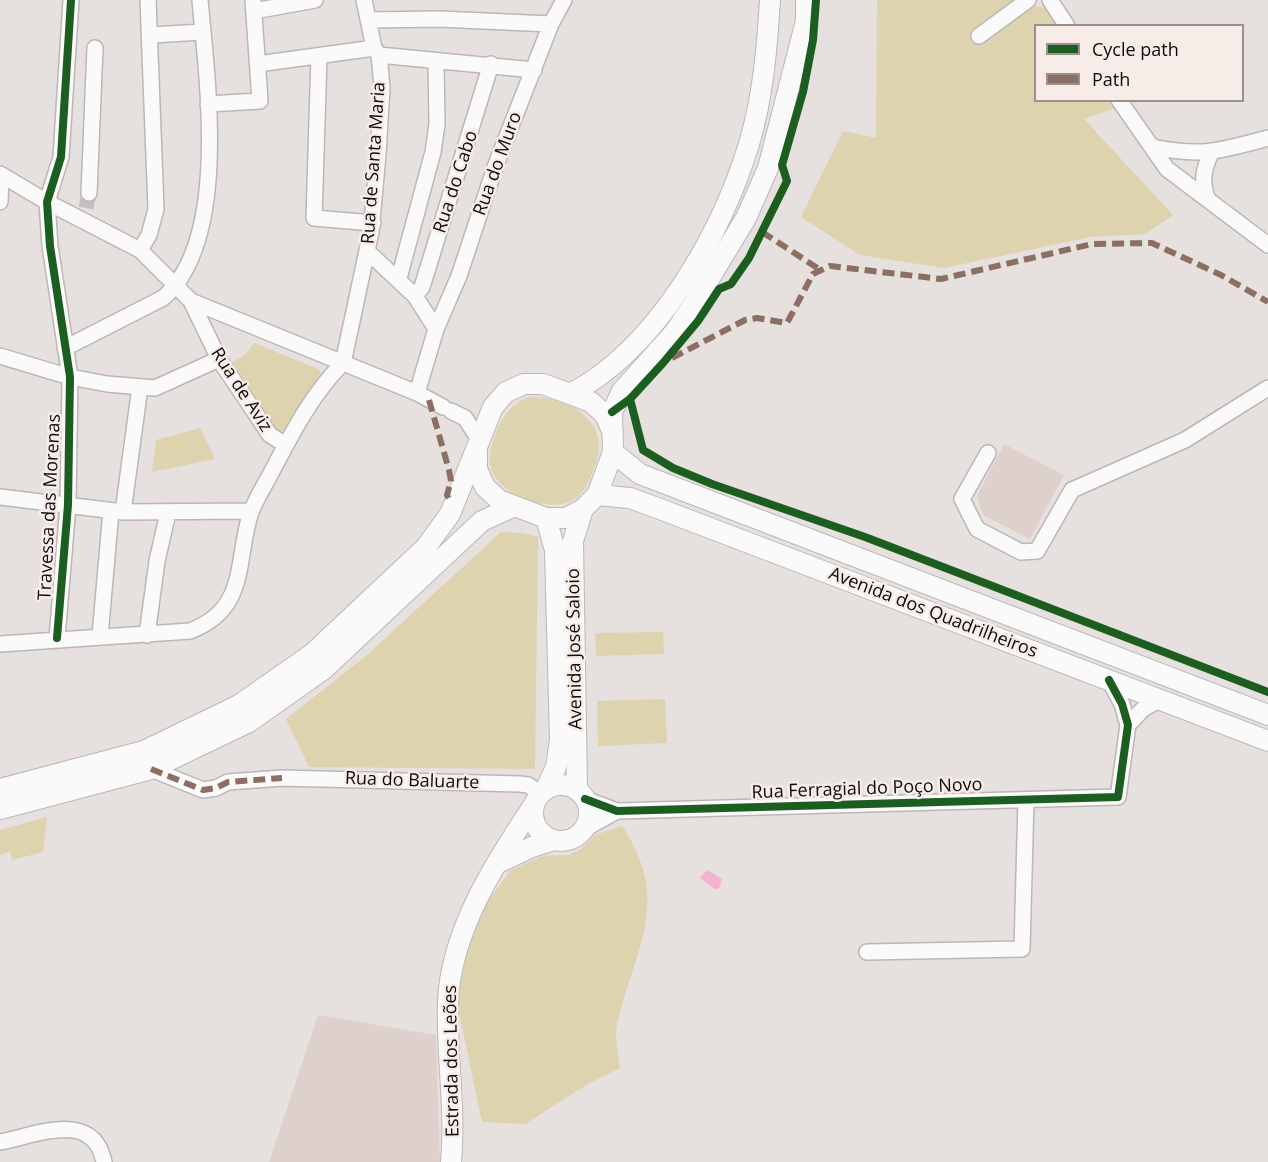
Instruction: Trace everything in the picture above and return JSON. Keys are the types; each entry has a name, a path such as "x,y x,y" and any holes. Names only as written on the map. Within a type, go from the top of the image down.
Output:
{"main road":[{"path":"787,97 793,0"},
{"path":"478,445 477,469 485,487 499,500 546,518 566,518 590,502 613,442 612,412 622,391 674,333 694,304 746,218 768,168 806,21 806,0"},
{"path":"570,394 603,375 633,346 661,314 711,237 738,176 749,143 762,82 769,6"},
{"path":"0,789 144,751 239,705 312,654 426,547 450,514 493,407 506,392 524,384 543,384 591,402 605,415 613,442"},
{"name":"Avenida dos Quadrilheiros","path":"613,442 640,474 1268,715"},
{"name":"Avenida dos Quadrilheiros","path":"590,502 614,495 640,502 1268,741"},
{"name":"Avenida José Saloio","path":"581,794 573,541 590,502"},
{"path":"0,809 151,769 249,722 324,669 482,521 515,506"},
{"name":"Avenida José Saloio","path":"500,862 507,845 540,796 556,767 560,740 555,550 546,518"},
{"path":"557,785 567,786 581,794 588,809 583,830 564,841 544,836 536,827 532,817 540,796 557,785"},
{"path":"500,862 532,847 554,840"},
{"name":"Estrada dos Leões","path":"451,1162 453,1138 448,1003 450,974 470,914 500,862"}],"street":[{"name":"Travessa das Morenas","path":"57,638 68,505 70,377 48,230 47,202 61,157 71,0"},
{"path":"140,250 149,235 156,209 152,35 148,0"},
{"path":"65,348 163,298 177,286 190,259 208,191 208,104 200,0"},
{"path":"208,104 260,101 253,5 315,0"},
{"name":"Rua de Santa Maria","path":"343,363 373,223 382,87 377,52 364,0"},
{"name":"Rua do Muro","path":"417,393 436,329 459,276 495,167 551,24 564,0"},
{"path":"979,36 1028,0"},
{"path":"1050,0 1066,24"},
{"path":"368,20 439,19 551,24"},
{"path":"152,35 203,32"},
{"path":"86,207 95,48"},
{"path":"258,64 319,56 377,52 436,62 491,64 534,70"},
{"path":"319,56 314,218 373,223"},
{"path":"399,279 433,152 436,124 436,62"},
{"name":"Rua do Cabo","path":"414,296 422,287 426,276 491,64"},
{"path":"1120,102 1167,170 1268,245"},
{"path":"1152,147 1183,153 1211,153 1268,138"},
{"path":"1208,200 1202,186 1204,167 1211,153"},
{"name":"Rua de Aviz","path":"1,174 47,202 86,207 140,250 191,301 219,359 270,435 286,445 315,394 343,363"},
{"path":"0,202 1,174"},
{"path":"367,251 399,279 414,296 436,329"},
{"name":"Rua de Aviz","path":"191,301 417,393 465,418 478,445"},
{"path":"0,356 70,377 107,384 155,388 219,359"},
{"path":"100,636 117,511 140,387"},
{"path":"988,453 962,500 977,529 1021,552 1037,551 1072,490 1185,440 1268,388"},
{"path":"0,644 57,638 190,631 220,614 237,584 251,512 286,445"},
{"path":"0,496 117,511 251,512"},
{"path":"147,635 157,561 168,513"},
{"path":"1109,680 1122,704 1128,725 1143,710 1159,700"},
{"name":"Rua Ferragial do Poço Novo","path":"617,811 1118,798 1128,725"},
{"name":"Rua do Baluarte","path":"151,769 203,790 216,788 228,782 282,778 518,784 528,785 540,796"},
{"path":"581,794 617,811"},
{"path":"867,952 1022,949 1026,800"},
{"path":"583,830 617,811"},
{"path":"0,1142 72,1128 94,1138 101,1146 104,1162"}],"shaded area":[{"path":"877,0 1031,0 1035,6 1046,8 1057,24 1034,24 1034,102 1114,102 1118,107 1084,119 1173,215 1145,234 1090,237 944,268 860,255 801,217 843,131 876,138"},
{"path":"254,343 318,369 321,373 288,430 279,432 232,362 246,354"},
{"path":"528,397 556,401 570,406 591,423 597,434 599,448 589,482 576,498 565,503 553,505 539,503 513,493 494,475 490,464 492,444 501,421 516,404"},
{"path":"200,428 215,459 152,472 156,440"},
{"path":"1004,444 1064,475 1030,539 983,515 977,496"},
{"path":"501,532 522,533 538,537 535,769 309,767 286,719 367,655"},
{"path":"663,632 664,654 596,656 595,633"},
{"path":"665,699 667,743 598,746 597,701"},
{"path":"47,817 43,852 12,860 10,852 0,855 0,830"},
{"path":"622,826 638,854 646,880 647,905 644,929 616,1031 620,1068 588,1084 525,1124 482,1122 457,1003 468,946 482,909 510,871 542,856 569,855 581,849 595,835"},
{"path":"707,870 722,879 719,889 715,889 700,878"},
{"path":"318,1015 436,1035 440,1162 269,1162"}],"tunnel":[{"path":"86,208 89,193"}],"marked path":[{"path":"762,232 819,269"},
{"path":"672,358 745,320 757,318 787,323 813,274 830,266 941,279 1092,244 1152,243 1221,275 1268,302"},
{"path":"429,400 449,470 451,481 447,495 449,499"},
{"path":"151,769 203,790 216,788 228,782 282,778"}],"cycle path":[{"path":"57,638 68,505 70,377 50,246 47,202 61,157 71,0"},
{"path":"612,412 630,399 663,363 698,321 719,289 731,284 749,258 787,181 782,165 803,92 813,40 816,0"},
{"path":"630,399 643,450 673,468 712,484 865,537 1268,692"},
{"path":"585,799 617,811 1118,797 1128,725 1122,704 1109,680"}]}
